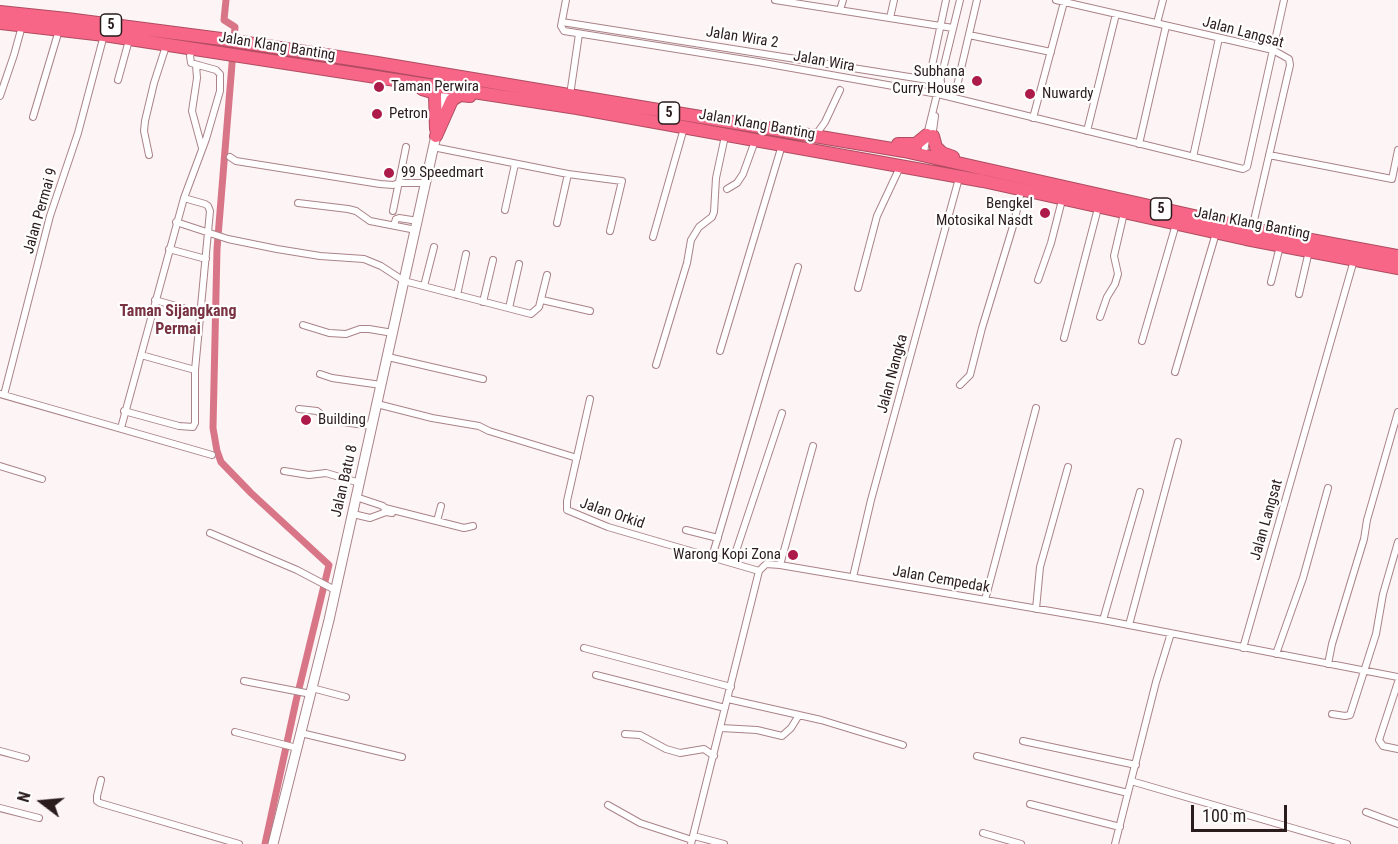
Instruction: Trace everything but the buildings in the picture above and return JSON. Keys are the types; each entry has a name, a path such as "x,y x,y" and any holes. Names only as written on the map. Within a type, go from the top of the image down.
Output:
{"highway":[{"name":"Jalan Klang Banting","path":"0,12 243,42 413,68 815,136 1003,172 1252,229 1398,256"},
{"name":"Jalan Klang Banting","path":"0,23 104,35 537,102 841,155 983,181 1216,233 1398,268"},
{"path":"413,68 417,74 438,77 447,88 463,81 510,88 534,88"},
{"path":"365,76 432,92 436,102 434,141"},
{"path":"434,141 450,103 460,95 537,102"},
{"path":"831,139 868,140 910,146 930,136 942,153 1003,172"},
{"path":"841,155 915,162 925,156 931,166 983,181"}],"street":[{"path":"562,22 566,0"},
{"path":"775,0 953,28"},
{"path":"840,10 843,0"},
{"path":"890,18 894,0"},
{"path":"929,80 946,0"},
{"path":"925,156 924,152 930,136 960,0"},
{"path":"957,86 977,0"},
{"name":"Jalan Langsat","path":"1056,0 1274,51 1290,61 1252,229"},
{"path":"1157,23 1163,0"},
{"path":"938,94 1243,169 1247,167 1284,0"},
{"path":"1034,118 1064,2"},
{"path":"1087,131 1116,14"},
{"name":"Jalan Wira","path":"562,22 561,26 564,31 579,34 758,62 938,94"},
{"name":"Jalan Wira 2","path":"562,22 941,82"},
{"path":"0,96 15,55 22,25"},
{"path":"1139,144 1166,26"},
{"path":"33,117 59,30"},
{"path":"570,95 579,34"},
{"name":"Jalan Permai 9","path":"2,395 50,216 78,133 104,35"},
{"path":"969,35 1051,52"},
{"path":"1193,158 1219,38"},
{"path":"118,80 129,40"},
{"path":"149,155 144,131 145,121 166,46"},
{"path":"121,428 176,222 214,116 221,81 220,74 216,70 196,65 190,61 193,49"},
{"path":"196,65 197,78 192,111 202,148"},
{"name":"Jalan Batu 8","path":"273,844 293,747 301,733 332,588 353,514 447,88"},
{"path":"815,136 829,116 840,90"},
{"path":"653,237 684,128"},
{"path":"656,365 687,263 691,240 699,227 712,217 714,212 716,178 725,135"},
{"path":"434,141 455,151 568,174 622,182 610,231"},
{"path":"727,189 737,183 743,174 754,141"},
{"path":"720,351 782,145"},
{"path":"393,211 406,147"},
{"path":"1269,155 1392,179 1398,150"},
{"path":"230,157 236,161 388,185 426,183"},
{"path":"505,210 515,164"},
{"path":"858,288 877,216 888,198 901,166"},
{"path":"557,224 568,174"},
{"name":"Jalan Nangka","path":"853,577 871,500 959,178"},
{"path":"960,385 970,375 1014,223 1021,191"},
{"path":"124,411 179,426 193,427 195,423 195,370 210,233 208,206 183,198"},
{"path":"1038,280 1051,243 1062,200"},
{"path":"298,203 348,208 370,221 394,225 396,219 399,218 417,226"},
{"path":"1064,338 1098,208"},
{"path":"1100,317 1118,274 1114,256 1124,213"},
{"path":"176,222 228,239 320,256 364,259 381,266 404,281 531,314 539,308 547,274"},
{"path":"1142,341 1176,224"},
{"path":"1175,372 1216,233"},
{"path":"1271,282 1280,246"},
{"path":"424,286 434,247"},
{"path":"169,249 206,259"},
{"path":"1299,294 1309,251"},
{"path":"457,295 466,254"},
{"name":"Jalan Langsat","path":"1243,648 1354,259"},
{"path":"483,302 493,260"},
{"path":"510,308 519,264"},
{"path":"712,557 798,267"},
{"path":"155,300 200,313"},
{"path":"542,300 590,311"},
{"path":"303,324 329,333 346,334 360,329 369,329 393,333"},
{"path":"141,355 195,370"},
{"path":"388,357 483,379"},
{"path":"320,375 381,385"},
{"path":"2,395 212,455"},
{"name":"Jalan Orkid","path":"590,399 567,501 566,508 569,512 608,527 759,570"},
{"path":"377,404 432,418 472,424 577,458"},
{"path":"986,600 1036,408"},
{"path":"299,409 317,411 328,420 372,426"},
{"path":"1328,664 1332,644 1365,539 1367,520 1398,412"},
{"path":"732,562 782,413"},
{"path":"1129,625 1178,442"},
{"path":"780,565 813,446"},
{"path":"0,466 42,479"},
{"path":"1036,609 1040,567 1068,467"},
{"path":"284,471 309,475 326,472 360,483"},
{"path":"1276,654 1303,578 1328,488"},
{"path":"1103,620 1140,492"},
{"path":"356,497 413,519"},
{"path":"437,521 441,506"},
{"path":"353,514 370,518 386,510 464,528 473,526"},
{"path":"686,530 718,538"},
{"path":"210,533 332,588"},
{"path":"1332,714 1350,715 1376,634 1383,594 1398,543"},
{"name":"Jalan Cempedak","path":"759,570 766,564 780,565 1103,620 1363,671 1398,680"},
{"path":"692,840 759,570"},
{"path":"1115,844 1123,792 1131,782 1130,764 1171,633"},
{"path":"585,648 731,687"},
{"path":"596,675 725,708"},
{"path":"1398,680 1396,696 1379,740 1383,747 1398,749"},
{"path":"244,681 346,697"},
{"path":"728,699 799,715 903,745"},
{"path":"721,728 757,730 782,735 791,728 799,715"},
{"path":"235,732 293,747"},
{"path":"301,733 402,756"},
{"path":"625,734 640,735 666,749 680,753 704,749 714,756"},
{"path":"1023,741 1130,764"},
{"path":"0,752 26,758"},
{"path":"977,756 1123,792"},
{"path":"101,780 97,796 97,801 100,803 239,844"},
{"path":"1131,782 1347,844"},
{"path":"1030,804 1117,826"},
{"path":"608,806 640,823 692,840 724,844"},
{"path":"0,808 39,818"},
{"path":"1366,812 1398,824"},
{"path":"982,833 1021,844"}],"waterway":[{"path":"226,0 224,20 235,27 217,249 213,428 217,451 221,462 251,493 329,565 265,844"}],"place":[{"name":"Subhana Curry House","path":"977,81"},
{"name":"Taman Perwira","path":"379,87"},
{"name":"Nuwardy","path":"1030,94"},
{"name":"Petron","path":"377,114"},
{"name":"99 Speedmart","path":"389,173"},
{"name":"Bengkel Motosikal Nasdt","path":"1045,213"},
{"name":"Building","path":"306,420"},
{"name":"Warong Kopi Zona","path":"793,555"}],"district":[{"name":"Taman Sijangkang Permai","path":"178,321"}]}
